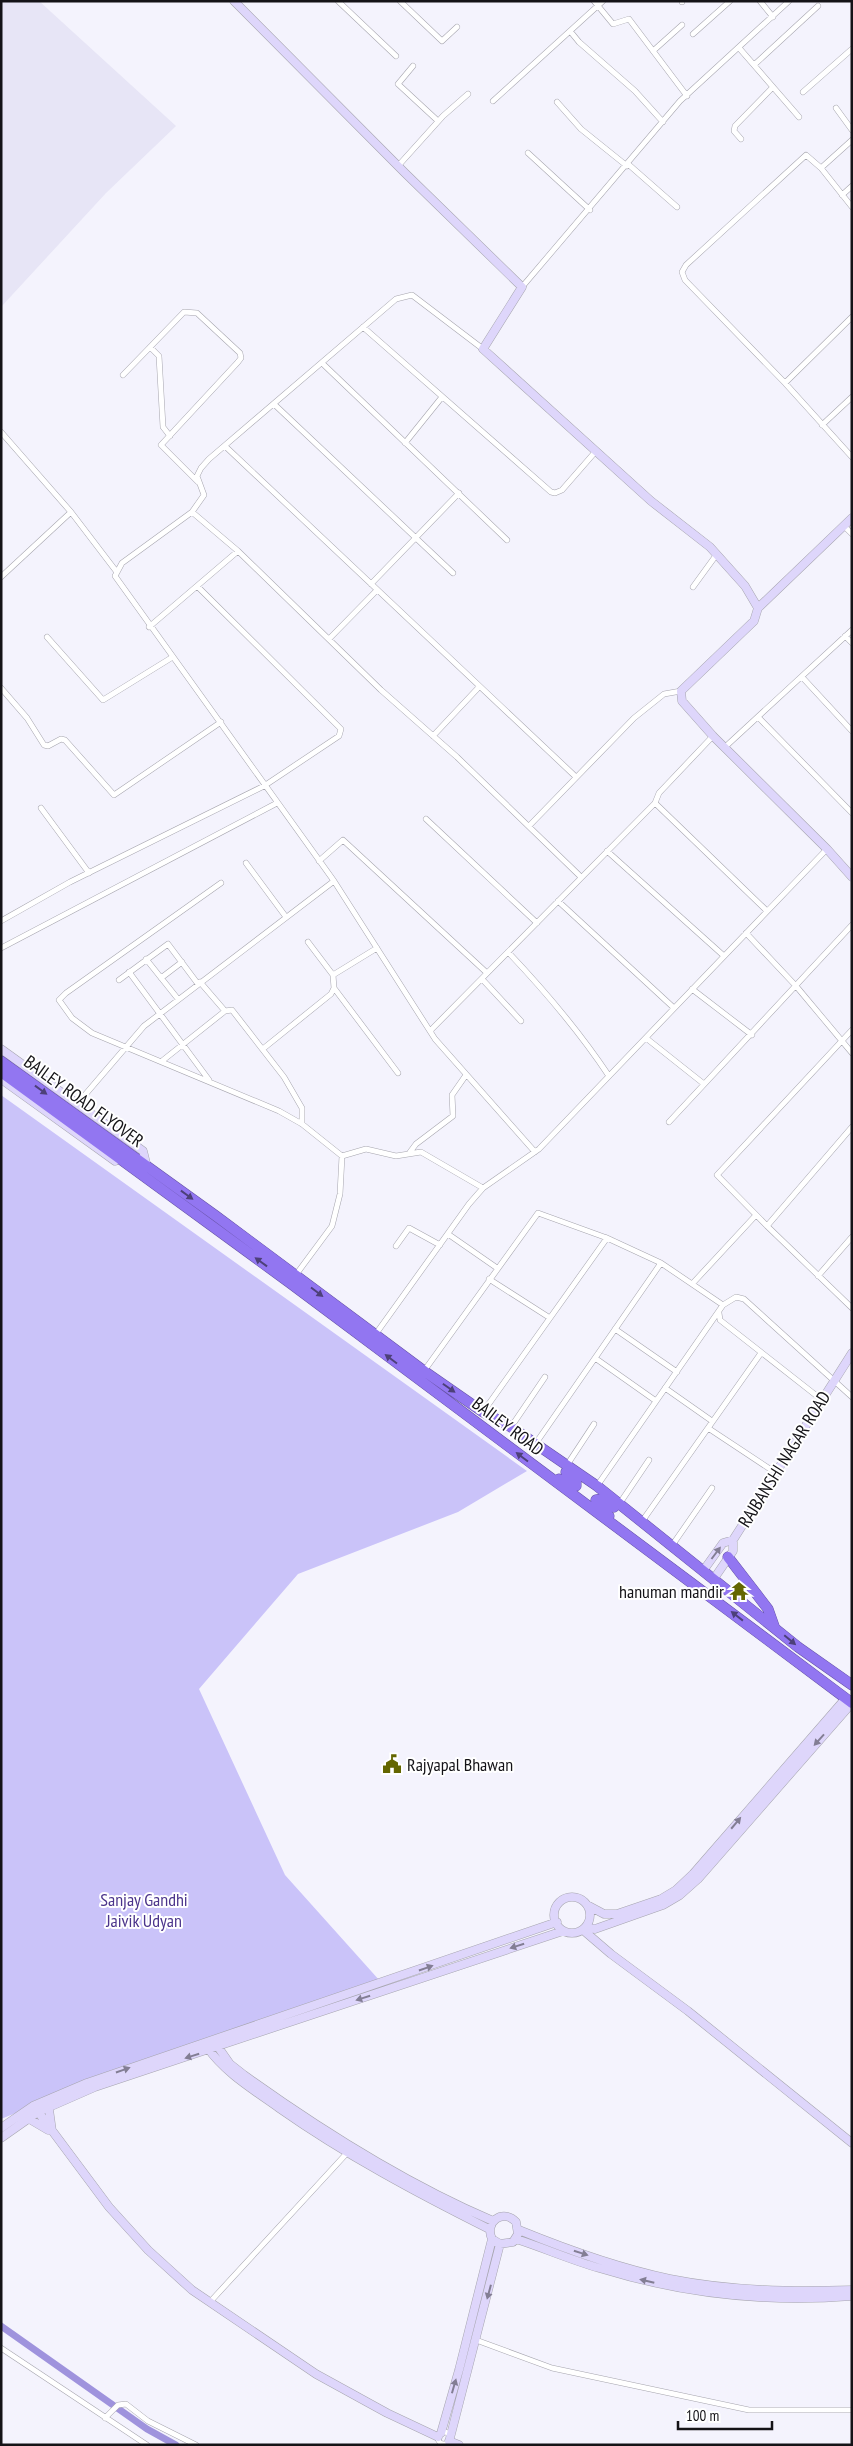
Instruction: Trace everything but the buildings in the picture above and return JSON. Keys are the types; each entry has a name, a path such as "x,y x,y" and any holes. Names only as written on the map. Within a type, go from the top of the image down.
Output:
{"highway":[{"name":"BAILEY ROAD FLYOVER","path":"1,1061 146,1172"},
{"name":"BAILEY ROAD FLYOVER","path":"1,1072 146,1172"},
{"name":"BAILEY ROAD","path":"146,1172 295,1276 424,1371 483,1412 511,1427 597,1486 642,1520 668,1545 852,1685"},
{"name":"BAILEY ROAD","path":"146,1172 600,1517 648,1550 849,1702"},
{"path":"493,1418 575,1478 577,1484 572,1486 537,1468"},
{"path":"648,1550 598,1506 595,1502 597,1499 605,1500 668,1545"},
{"path":"728,1558 768,1609 774,1626"}],"street":[{"path":"234,1 398,166 522,287"},
{"path":"241,8 246,1"},
{"path":"338,1 396,56"},
{"path":"400,1 442,41 457,28"},
{"path":"693,34 730,1"},
{"path":"760,1 773,17"},
{"path":"483,349 522,287 590,210 663,122 687,96 790,1"},
{"path":"493,101 598,3 613,24 629,19 687,96"},
{"path":"754,65 818,6"},
{"path":"653,51 682,25"},
{"path":"570,31 579,42 635,91 663,122"},
{"path":"740,48 799,117"},
{"path":"804,92 852,49"},
{"path":"413,66 398,84 438,121"},
{"path":"740,139 734,130 735,126 773,87"},
{"path":"398,166 438,121 468,94"},
{"path":"557,102 581,130 628,165 677,207"},
{"path":"836,108 852,130"},
{"path":"821,168 852,140"},
{"path":"528,153 590,210"},
{"path":"852,207 810,156 804,155 686,265 682,272 686,280 785,383 852,457"},
{"path":"842,195 852,186"},
{"path":"535,1152 466,1075 430,1031 334,881 264,786 221,722 149,628 114,576 122,563 192,512 203,499 197,476 201,468 396,299 412,295 483,349 651,501 717,554 744,586 758,608"},
{"path":"124,376 184,312 188,311 197,312 241,355 238,362 161,445 199,482"},
{"path":"785,383 852,316"},
{"path":"363,327 551,492 555,493 562,490 596,451"},
{"path":"150,347 159,356 163,427 170,436"},
{"path":"322,364 507,540"},
{"path":"405,443 442,397"},
{"path":"822,425 852,397"},
{"path":"274,405 415,540 453,573"},
{"path":"1,432 71,512 116,572"},
{"path":"226,447 576,777"},
{"path":"371,584 459,493"},
{"path":"1,577 71,512"},
{"path":"192,512 238,551 381,690 434,736 581,877"},
{"path":"529,826 634,718 664,694 681,691 754,620 758,608 852,518"},
{"path":"844,526 852,534"},
{"path":"149,628 238,551"},
{"path":"693,587 717,554"},
{"path":"1,921 89,873 264,786 339,736 341,729 197,586"},
{"path":"329,639 377,590"},
{"path":"724,748 852,630"},
{"path":"845,636 852,643"},
{"path":"47,637 102,700 171,658"},
{"path":"802,677 852,731"},
{"path":"434,736 479,687"},
{"path":"1,688 27,718 44,745 48,746 61,739 65,740 114,795 221,722"},
{"path":"681,691 682,701 724,748 827,849 852,877"},
{"path":"758,717 852,813"},
{"path":"430,1031 655,803 659,793 713,736"},
{"path":"1,948 277,803"},
{"path":"655,803 767,911"},
{"path":"41,808 89,873"},
{"path":"426,819 537,922"},
{"path":"319,861 343,840 488,973"},
{"path":"375,1336 483,1188 535,1152 827,849"},
{"path":"608,851 724,956"},
{"path":"246,862 286,917"},
{"path":"78,1103 125,1046 160,1013 334,881"},
{"path":"222,883 60,997 60,1000 77,1022 92,1033 279,1111 302,1124 342,1156"},
{"path":"558,901 674,1008"},
{"path":"669,1122 752,1035 852,925"},
{"path":"746,933 796,986 852,1053"},
{"path":"264,1048 331,994 334,988 333,975 308,942"},
{"path":"119,980 168,944 199,983 225,1011"},
{"path":"333,975 377,948"},
{"path":"508,952 536,981 566,1020 579,1031 609,1076"},
{"path":"146,959 178,999"},
{"path":"161,978 182,962"},
{"path":"129,972 184,1044 210,1082"},
{"path":"482,978 521,1020"},
{"path":"334,988 398,1072"},
{"path":"692,989 752,1035"},
{"path":"162,1061 230,1009 236,1013 264,1048 300,1104 303,1111 302,1124"},
{"path":"852,1030 840,1040 717,1176 852,1308"},
{"path":"646,1038 704,1084"},
{"path":"1,1049 143,1151 146,1172 135,1176 1,1079"},
{"path":"410,1152 416,1144 454,1116 455,1110 451,1097 466,1075"},
{"path":"767,1226 852,1127"},
{"path":"342,1156 366,1148 396,1156 415,1151 426,1154 483,1188"},
{"path":"295,1276 332,1226 340,1194 342,1156"},
{"path":"424,1371 538,1213 606,1238 661,1263 693,1283 723,1306"},
{"path":"693,1283 756,1215"},
{"path":"396,1246 409,1228 440,1245"},
{"path":"448,1234 497,1268"},
{"path":"818,1276 852,1237"},
{"path":"483,1412 606,1238"},
{"path":"536,1444 661,1263"},
{"path":"490,1279 550,1318"},
{"path":"597,1486 723,1306 736,1297 744,1299 852,1397"},
{"path":"719,1313 720,1320 822,1400"},
{"path":"615,1329 677,1372"},
{"path":"642,1520 761,1353"},
{"name":"RAJBANSHI NAGAR ROAD","path":"713,1580 733,1551 734,1540 852,1353"},
{"path":"595,1358 656,1401"},
{"path":"511,1427 545,1378"},
{"path":"665,1388 712,1421"},
{"path":"567,1465 594,1424"},
{"path":"708,1428 776,1473"},
{"path":"620,1503 650,1460"},
{"path":"668,1545 712,1488"},
{"name":"RAJBANSHI NAGAR ROAD","path":"703,1571 723,1543 734,1540"},
{"path":"849,1702 698,1879 680,1895 663,1905 595,1929 585,1928 572,1934 563,1931 556,1922 554,1910 563,1899 578,1897 589,1906 604,1914 617,1914 661,1899 676,1890 693,1874 849,1702"},
{"path":"585,1928 591,1917 589,1906"},
{"path":"1,2128 20,2113 35,2109 87,2083 556,1922"},
{"path":"585,1928 611,1954 688,2011 852,2144"},
{"path":"48,2103 218,2048 563,1931"},
{"path":"214,2040 230,2064 349,2147 452,2203 493,2221"},
{"path":"204,2043 217,2060 248,2087 347,2153 489,2229"},
{"path":"48,2103 52,2133"},
{"path":"1,2138 28,2118 35,2109"},
{"path":"35,2109 133,2234 171,2272 210,2302 316,2374 387,2413 444,2441 458,2445"},
{"path":"20,2113 52,2133"},
{"path":"210,2302 347,2153"},
{"path":"444,2441 492,2239 489,2229 493,2221 500,2216 509,2217 516,2222 519,2230 516,2238 509,2244 500,2244 492,2239"},
{"path":"519,2230 613,2264 670,2279 747,2289 852,2290"},
{"path":"516,2238 623,2275 713,2294 777,2298 852,2296"},
{"path":"444,2441 476,2340 500,2244"},
{"path":"476,2340 552,2368 749,2410 852,2410"},
{"path":"1,2348 147,2445"},
{"path":"105,2418 118,2405 127,2404 148,2421 196,2445"}],"shaded area":[{"path":"1,1 39,1 176,126 106,193 1,307"}],"green space":[{"name":"Sanjay Gandhi Jaivik Udyan","path":"1,1095 527,1471 458,1512 298,1574 199,1689 285,1875 380,1981 133,2066 1,2119"}],"waterway":[{"path":"1,2326 147,2429 176,2445"}],"place":[{"name":"hanuman mandir","path":"739,1591"},
{"name":"Rajyapal Bhawan","path":"392,1764"}]}
